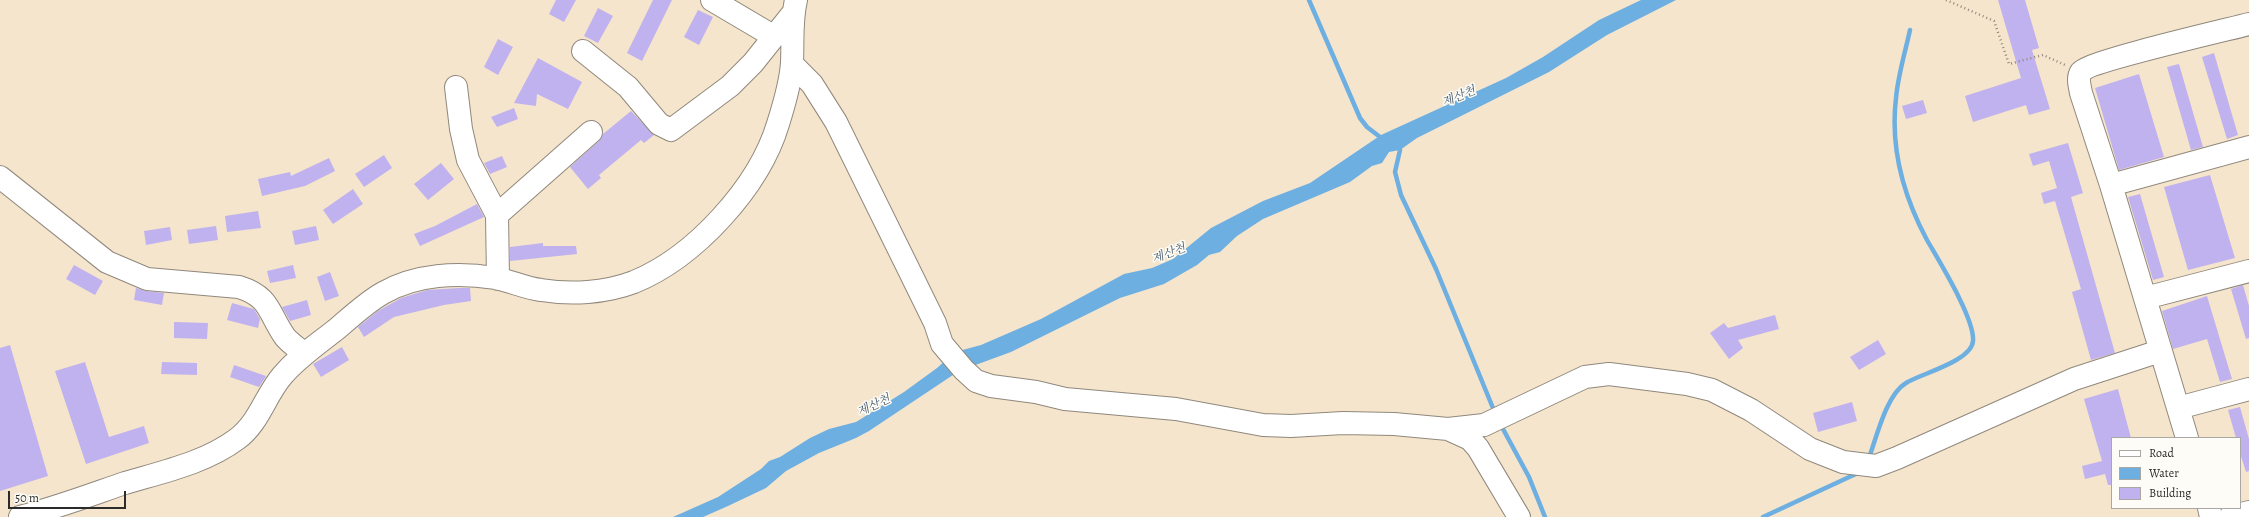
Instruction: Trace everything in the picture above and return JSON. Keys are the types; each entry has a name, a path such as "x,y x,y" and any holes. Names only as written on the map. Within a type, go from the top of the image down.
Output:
{"street":[{"path":"712,0 773,36"},
{"path":"583,51 628,87 659,124 672,130 707,105 730,86 753,63 794,6"},
{"path":"30,516 188,463 238,439 255,420 281,377 304,354 382,293 397,286 439,276 478,276 498,279 540,290 584,293 631,283 646,276 670,261 695,242 717,221 745,189 762,163 779,122 792,64 794,6"},
{"path":"2187,437 2111,185 2081,93 2079,78 2081,72 2089,67 2125,56 2249,24"},
{"path":"792,64 812,84 836,122 925,302 942,344 964,370 976,380 990,386 1036,392 1073,400 1176,409 1263,426 1343,423 1394,424 1448,429 1484,424 1585,377 1609,374 1687,384 1712,390 1751,410 1810,449 1843,462 1876,466 2074,379 2160,351"},
{"path":"456,87 461,129 468,160 497,215 498,279"},
{"path":"497,215 591,132"},
{"path":"2111,185 2249,147"},
{"path":"0,177 107,262 147,278 239,287 261,296 286,338 304,354"},
{"path":"2145,298 2249,271"},
{"path":"2178,408 2249,389"},
{"path":"1448,429 1470,439 1478,448 1519,517"},
{"path":"2230,517 2249,512"}],"path":[{"path":"1946,0 1994,21 2009,64 2043,55 2081,72"}],"water":[{"path":"1641,0 1676,0 1607,35 1549,72 1417,138 1400,150 1389,152 1382,163 1372,166 1350,182 1263,219 1237,236 1220,252 1209,255 1197,265 1164,284 1120,298 1011,352 959,371 869,431 819,453 786,471 766,488 703,517 673,517 718,497 761,469 769,461 780,457 810,438 829,429 856,422 904,392 937,368 955,352 981,345 1041,319 1124,274 1152,268 1173,259 1211,228 1263,201 1310,183 1381,135 1506,78 1543,57 1599,20"}],"building":[{"path":"556,0 576,0 564,22 549,14"},
{"path":"653,0 672,0 642,61 627,53"},
{"path":"1998,0 2025,0 2039,48 2032,50 2050,109 2029,115 2026,105 1973,122 1965,96 2021,78"},
{"path":"598,8 613,16 598,43 584,36"},
{"path":"698,10 713,17 699,45 684,37"},
{"path":"498,39 513,47 498,75 484,67"},
{"path":"2214,53 2238,135 2227,139 2202,57"},
{"path":"538,58 582,82 568,109 537,94 536,106 514,103"},
{"path":"2179,64 2203,147 2191,150 2167,67"},
{"path":"2139,74 2164,157 2119,170 2095,88"},
{"path":"1923,100 1927,113 1906,119 1902,106"},
{"path":"514,108 518,119 497,127 491,117"},
{"path":"631,111 654,135 644,143 641,140 599,175 601,178 588,189 570,167 599,141 603,134"},
{"path":"2068,143 2083,193 2071,197 2115,353 2091,360 2072,292 2081,289 2055,201 2044,204 2041,193 2057,188 2049,161 2033,166 2029,154"},
{"path":"384,155 392,168 364,187 355,174"},
{"path":"502,156 507,167 490,174 484,163"},
{"path":"329,158 335,171 305,186 262,196 258,179 290,172 291,176"},
{"path":"441,163 454,179 428,200 414,184"},
{"path":"2210,175 2235,258 2188,270 2164,187"},
{"path":"353,189 363,204 333,224 323,210"},
{"path":"2140,194 2164,277 2153,280 2128,197"},
{"path":"477,204 484,217 420,246 414,234 435,226"},
{"path":"258,211 261,228 227,232 225,216"},
{"path":"216,226 218,240 189,244 187,230"},
{"path":"316,226 319,240 295,245 292,231"},
{"path":"170,227 172,240 146,245 144,231"},
{"path":"543,243 543,246 576,246 577,254 510,261 510,247"},
{"path":"74,265 103,281 95,295 66,279"},
{"path":"293,265 296,278 270,283 267,271"},
{"path":"330,272 339,296 325,301 317,277"},
{"path":"2243,285 2249,306 2249,338 2246,339 2231,289"},
{"path":"136,288 164,293 162,305 134,300"},
{"path":"470,288 471,301 444,305 394,317 364,337 358,327 378,311 401,298 427,290"},
{"path":"2207,296 2232,379 2220,382 2207,339 2173,349 2162,311"},
{"path":"307,300 311,315 290,321 282,307"},
{"path":"232,303 254,309 260,319 258,328 227,320"},
{"path":"1775,315 1779,329 1738,340 1743,348 1729,359 1710,333 1724,323 1728,328"},
{"path":"174,322 208,323 207,339 174,338"},
{"path":"1878,340 1886,354 1859,370 1850,357"},
{"path":"10,345 48,476 0,491 0,348"},
{"path":"342,347 349,360 321,377 313,364"},
{"path":"85,362 109,437 144,426 149,443 86,464 55,371"},
{"path":"162,362 197,363 197,375 161,374"},
{"path":"234,365 266,376 259,387 230,377"},
{"path":"2118,389 2131,437 2111,437 2111,485 2108,485 2105,474 2085,479 2082,466 2102,461 2084,399"},
{"path":"1852,402 1857,421 1818,432 1813,413"},
{"path":"2240,407 2249,439 2249,471 2246,472 2241,456 2241,437 2236,437 2228,410"}],"waterway":[{"path":"1309,0 1360,118 1367,127 1380,137"},
{"path":"1870,455 1879,426 1888,405 1899,388 1913,379 1955,361 1964,355 1970,348 1973,341 1972,331 1962,305 1927,240 1912,207 1897,154 1895,135 1896,98 1898,81 1910,30"},
{"path":"1400,150 1395,172 1401,195 1436,269 1495,413"},
{"path":"1503,429 1529,477 1545,517"},
{"path":"1763,517 1860,472"}],"water label":[{"name":"제산천","path":"1459,97"},
{"name":"제산천","path":"1169,254"},
{"name":"제산천","path":"874,406"}]}
